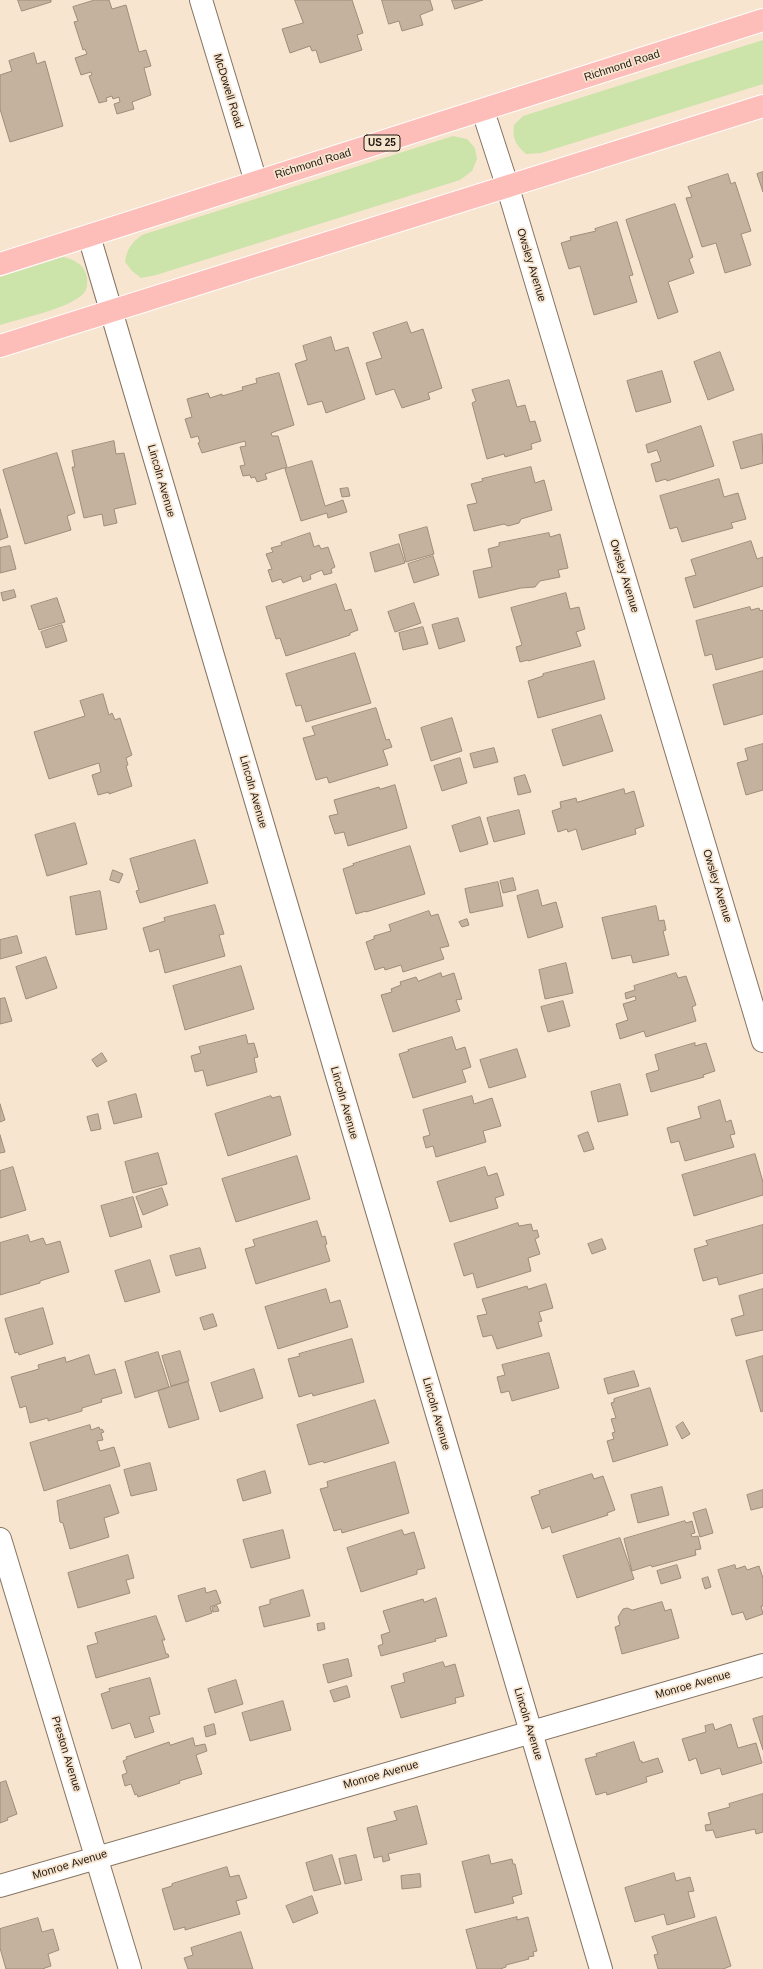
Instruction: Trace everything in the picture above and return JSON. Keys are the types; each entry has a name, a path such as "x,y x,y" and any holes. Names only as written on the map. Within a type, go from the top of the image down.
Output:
{"main road":[{"name":"Richmond Road","path":"0,264 483,111 763,20"},
{"path":"0,346 508,188 763,106"}],"street":[{"name":"McDowell Road","path":"201,0 256,182"},
{"name":"Owsley Avenue","path":"483,111 508,188 763,1041"},
{"name":"Lincoln Avenue","path":"89,236 601,1969"},
{"name":"Preston Avenue","path":"0,1539 130,1969"},
{"name":"Monroe Avenue","path":"0,1886 763,1665"}],"green space":[{"path":"763,40 763,84 541,153 526,154 514,138 514,125 523,116"},
{"path":"453,136 467,139 475,148 477,159 472,171 460,180 156,275 141,278 132,271 125,262 130,247 142,235"},
{"path":"63,257 77,262 85,270 87,276 87,287 85,292 76,299 56,309 0,325 0,277"}],"building":[{"path":"18,0 51,0 51,2 22,11"},
{"path":"95,0 109,0 112,9 126,5 139,52 146,50 151,66 144,68 151,95 132,102 134,109 117,114 114,104 120,102 119,97 113,99 112,96 106,98 107,101 99,103 89,76 92,75 91,72 81,75 75,58 87,54 85,49 83,50 74,22 78,21 73,7"},
{"path":"295,0 352,0 363,33 357,35 362,50 320,63 316,50 312,51 310,46 290,53 282,29 303,23"},
{"path":"382,0 430,0 433,10 420,15 423,25 402,31 399,21 389,24"},
{"path":"452,0 483,0 455,9"},
{"path":"34,53 37,64 45,61 63,126 10,142 0,109 0,75 12,71 9,61"},
{"path":"763,172 763,192 757,174"},
{"path":"728,174 731,184 735,182 751,231 741,234 751,265 725,273 716,243 702,247 686,198 692,197 688,187"},
{"path":"675,204 693,257 689,259 694,273 668,282 678,312 658,319 626,220"},
{"path":"617,222 633,275 629,276 637,302 594,315 580,266 569,269 561,243 571,240 570,237 596,231 595,229"},
{"path":"407,322 411,333 423,329 442,388 428,393 430,399 402,408 394,389 376,395 366,363 382,358 373,333"},
{"path":"331,337 335,351 348,347 365,399 326,413 322,401 308,405 295,364 307,360 303,346"},
{"path":"720,352 734,390 708,400 694,362"},
{"path":"662,371 671,402 636,412 627,381"},
{"path":"279,373 294,425 271,433 272,436 278,436 287,467 265,474 267,479 257,482 255,477 251,478 250,475 243,476 240,466 245,465 240,447 246,446 245,441 202,453 198,443 200,442 198,436 191,438 185,419 192,417 187,399 208,393 210,398 222,394 222,396 243,390 242,387 257,383 256,379"},
{"path":"509,380 517,407 525,405 530,422 535,421 541,441 531,444 532,449 505,457 504,454 487,459 472,403 476,401 472,390"},
{"path":"701,426 714,466 667,481 666,479 656,482 651,464 661,461 657,450 648,453 646,445"},
{"path":"762,434 763,463 741,469 733,442"},
{"path":"114,441 116,454 124,453 136,504 114,509 117,523 104,526 102,514 84,518 72,467 75,467 72,451"},
{"path":"57,453 75,513 67,516 71,530 25,544 3,470"},
{"path":"312,461 325,506 343,500 347,512 328,518 327,513 301,521 285,469"},
{"path":"531,467 535,483 544,480 552,510 521,519 519,523 508,526 504,524 474,531 467,505 477,503 471,484 483,481 482,479"},
{"path":"719,479 724,497 738,493 746,519 731,523 733,528 682,542 677,527 670,529 660,496"},
{"path":"348,488 350,496 342,497 340,489"},
{"path":"0,509 8,537 0,540"},
{"path":"427,527 434,554 406,562 399,535"},
{"path":"310,533 314,547 319,545 321,549 328,547 335,567 331,569 332,573 324,575 322,570 310,575 311,579 303,582 301,576 283,583 281,579 272,582 268,570 272,569 266,554 273,552 271,548 282,545 281,543"},
{"path":"549,533 550,537 560,534 568,568 558,570 560,577 540,581 535,587 521,588 479,598 473,571 492,567 488,549 499,546 499,543"},
{"path":"751,541 757,559 763,557 763,586 694,608 685,578 696,575 691,560"},
{"path":"399,544 405,563 375,572 370,553"},
{"path":"10,546 16,569 0,573 0,548"},
{"path":"433,556 439,575 414,583 408,564"},
{"path":"336,584 345,611 351,609 358,630 350,633 350,635 286,656 280,638 276,639 266,607"},
{"path":"14,590 16,597 3,601 1,593"},
{"path":"566,593 570,609 579,607 585,629 576,632 581,646 520,662 516,647 522,645 511,608"},
{"path":"57,598 65,622 39,630 31,606"},
{"path":"414,603 421,623 395,632 388,612"},
{"path":"750,607 751,610 759,608 760,611 763,610 763,657 716,670 712,654 705,656 696,621"},
{"path":"458,618 465,641 439,649 432,625"},
{"path":"62,625 67,641 46,648 41,632"},
{"path":"423,627 428,644 403,650 399,633"},
{"path":"355,653 371,703 306,722 301,705 296,706 286,674"},
{"path":"594,661 605,699 538,718 528,681 543,676 543,674"},
{"path":"763,671 763,714 724,725 713,685"},
{"path":"103,694 109,715 112,713 115,720 120,718 132,755 126,758 128,765 126,766 132,786 109,794 109,792 98,795 92,775 101,772 99,763 49,779 34,732 85,716 80,701"},
{"path":"376,708 386,740 389,739 392,747 383,750 388,765 329,783 327,777 316,780 303,738 315,735 312,727"},
{"path":"601,715 613,751 563,766 552,730"},
{"path":"452,718 462,751 431,761 421,728"},
{"path":"763,744 763,790 746,795 737,763 748,760 745,749"},
{"path":"494,748 498,762 474,768 470,754"},
{"path":"460,758 467,783 442,791 434,766"},
{"path":"525,775 531,792 518,795 514,778"},
{"path":"395,785 407,828 348,846 344,832 335,834 329,816 338,814 334,800 379,787 380,789"},
{"path":"624,789 625,794 634,791 644,826 635,829 636,834 582,850 576,829 568,832 567,829 558,832 552,811 561,808 560,802 576,798 577,802"},
{"path":"519,810 525,834 494,842 487,818"},
{"path":"480,817 488,844 460,852 452,826"},
{"path":"75,823 87,864 47,876 35,835"},
{"path":"195,840 208,883 140,903 136,891 139,890 130,859"},
{"path":"410,846 425,894 356,914 343,869 354,865 353,864"},
{"path":"113,870 123,874 119,883 110,880"},
{"path":"513,878 516,890 503,893 500,881"},
{"path":"498,882 503,906 470,913 465,889"},
{"path":"538,890 542,906 556,902 563,927 528,938 517,896"},
{"path":"100,891 107,929 76,935 70,897"},
{"path":"215,905 224,934 219,935 225,956 165,973 159,949 150,952 143,928 165,921 164,918"},
{"path":"656,906 659,921 664,920 666,930 663,931 669,955 633,963 631,955 612,959 602,918"},
{"path":"429,911 431,916 438,914 449,946 440,948 444,959 403,972 401,965 385,970 384,967 375,970 366,942 374,939 374,936 391,931 389,925"},
{"path":"467,919 469,925 462,927 459,922"},
{"path":"17,936 22,953 0,959 0,940"},
{"path":"46,957 57,988 26,999 16,967"},
{"path":"566,963 573,993 545,999 539,970"},
{"path":"241,966 254,1009 185,1030 173,986"},
{"path":"441,973 442,977 454,973 462,999 456,1000 460,1011 393,1032 381,995 392,992 391,989 401,985 400,982 416,977 418,981"},
{"path":"676,973 678,978 686,976 696,1005 692,1007 696,1021 646,1037 644,1031 620,1039 616,1024 628,1020 623,1004 636,1000 635,996 626,999 625,993 635,990 634,986"},
{"path":"5,998 12,1021 0,1024 0,999"},
{"path":"563,1001 570,1026 548,1032 541,1007"},
{"path":"246,1035 248,1044 254,1043 258,1057 254,1058 257,1072 207,1086 203,1070 195,1072 191,1056 201,1053 199,1047"},
{"path":"452,1037 456,1050 465,1047 471,1067 462,1070 466,1082 413,1098 399,1054"},
{"path":"695,1043 695,1046 706,1043 715,1071 703,1075 704,1077 651,1092 646,1074 659,1070 655,1055"},
{"path":"517,1049 526,1077 489,1088 480,1060"},
{"path":"102,1053 107,1061 97,1067 92,1060"},
{"path":"620,1084 628,1115 598,1122 591,1092"},
{"path":"136,1094 142,1117 114,1124 108,1102"},
{"path":"271,1096 272,1098 280,1096 291,1135 228,1156 215,1114"},
{"path":"472,1096 474,1104 492,1098 501,1126 483,1131 486,1142 436,1157 433,1146 426,1148 423,1137 430,1135 423,1110"},
{"path":"720,1100 726,1122 731,1120 735,1134 730,1135 734,1147 685,1161 679,1141 671,1143 667,1128 701,1118 698,1107"},
{"path":"0,1104 5,1120 0,1122"},
{"path":"98,1114 101,1129 91,1131 87,1117"},
{"path":"588,1132 594,1149 584,1152 578,1136"},
{"path":"0,1135 5,1152 0,1153"},
{"path":"158,1153 167,1184 133,1193 125,1162"},
{"path":"755,1154 763,1182 763,1195 694,1216 682,1175"},
{"path":"297,1156 310,1199 236,1222 222,1179"},
{"path":"13,1167 26,1210 0,1218 0,1171"},
{"path":"485,1167 488,1176 497,1173 504,1195 495,1198 498,1208 450,1222 437,1182"},
{"path":"162,1188 168,1205 143,1215 136,1197"},
{"path":"133,1197 142,1227 110,1237 101,1206"},
{"path":"317,1221 322,1237 325,1236 327,1244 325,1245 330,1261 256,1284 245,1249 255,1246 253,1240"},
{"path":"518,1223 519,1226 531,1224 533,1231 537,1230 539,1237 535,1239 540,1254 528,1258 531,1271 477,1288 473,1273 464,1276 454,1244"},
{"path":"763,1225 763,1273 719,1285 717,1277 703,1281 694,1249 708,1245 706,1241"},
{"path":"28,1235 30,1242 43,1238 46,1245 60,1241 69,1272 40,1281 40,1283 0,1295 0,1243"},
{"path":"602,1239 606,1249 592,1254 588,1244"},
{"path":"200,1248 206,1268 176,1276 170,1256"},
{"path":"150,1260 160,1292 125,1302 115,1271"},
{"path":"546,1284 553,1308 539,1312 542,1321 538,1322 542,1336 497,1349 492,1335 483,1337 477,1316 487,1314 482,1299 527,1286 528,1289"},
{"path":"326,1289 330,1303 340,1300 348,1327 278,1349 265,1307"},
{"path":"763,1289 763,1330 736,1336 731,1319 744,1315 739,1296"},
{"path":"43,1308 53,1344 19,1355 18,1352 15,1353 5,1319"},
{"path":"213,1314 217,1326 204,1330 200,1318"},
{"path":"352,1339 364,1382 313,1396 312,1393 299,1397 288,1359 300,1356 299,1354"},
{"path":"180,1351 189,1381 171,1386 162,1356"},
{"path":"158,1352 169,1387 135,1398 125,1362"},
{"path":"549,1353 559,1388 512,1401 509,1391 501,1393 497,1377 505,1375 502,1365"},
{"path":"89,1355 95,1375 115,1369 122,1393 101,1399 102,1402 82,1408 82,1411 48,1421 48,1418 30,1423 26,1406 20,1408 11,1377 39,1369 38,1365 65,1357 66,1362"},
{"path":"763,1356 763,1411 761,1412 746,1361"},
{"path":"254,1369 263,1398 220,1412 211,1383"},
{"path":"634,1371 639,1386 608,1394 604,1379"},
{"path":"188,1382 199,1419 169,1428 158,1391"},
{"path":"650,1388 668,1445 613,1462 607,1441 614,1439 612,1433 615,1432 611,1419 616,1418 611,1403 614,1402 614,1399"},
{"path":"375,1400 389,1443 324,1463 323,1461 309,1465 297,1425"},
{"path":"683,1422 690,1434 682,1439 676,1427"},
{"path":"90,1425 91,1430 99,1427 100,1430 102,1429 104,1432 101,1433 103,1440 97,1441 100,1451 114,1447 120,1466 44,1491 30,1443"},
{"path":"395,1462 409,1513 342,1533 341,1529 334,1531 320,1489 328,1487 327,1482"},
{"path":"150,1463 157,1490 131,1496 124,1470"},
{"path":"265,1471 271,1493 243,1501 237,1480"},
{"path":"592,1474 594,1479 603,1476 615,1510 607,1513 608,1515 552,1533 550,1526 542,1529 531,1497 540,1494 539,1491"},
{"path":"110,1485 119,1513 104,1518 109,1537 70,1549 63,1523 60,1522 57,1501"},
{"path":"662,1487 669,1515 638,1523 631,1495"},
{"path":"763,1490 763,1507 751,1510 747,1495"},
{"path":"706,1509 713,1533 700,1537 693,1513"},
{"path":"685,1521 686,1523 692,1521 695,1533 691,1534 692,1537 698,1536 701,1549 695,1550 696,1555 652,1567 651,1565 632,1571 624,1539"},
{"path":"283,1530 290,1558 251,1568 243,1540"},
{"path":"402,1530 404,1535 414,1532 425,1568 417,1570 417,1574 361,1592 347,1548"},
{"path":"620,1538 634,1579 577,1598 563,1556"},
{"path":"128,1555 134,1578 126,1580 130,1593 78,1608 68,1573"},
{"path":"677,1565 681,1578 661,1584 657,1571"},
{"path":"735,1565 736,1569 745,1566 747,1570 759,1566 763,1578 763,1606 761,1606 763,1614 746,1620 743,1612 732,1615 718,1570"},
{"path":"708,1577 711,1587 705,1589 702,1579"},
{"path":"205,1588 206,1593 216,1590 221,1603 210,1607 212,1613 186,1622 178,1596"},
{"path":"303,1590 310,1616 264,1627 259,1607 270,1604 270,1600"},
{"path":"436,1598 447,1636 435,1639 436,1641 381,1656 378,1646 383,1644 381,1635 390,1632 383,1611 423,1599 424,1602"},
{"path":"662,1602 665,1611 671,1609 679,1638 622,1654 615,1627 620,1625 618,1617 623,1609 627,1608 632,1610"},
{"path":"217,1606 219,1611 213,1612 212,1608"},
{"path":"156,1616 165,1640 162,1640 166,1654 168,1654 169,1657 96,1678 87,1646 98,1643 95,1633"},
{"path":"324,1623 325,1629 318,1631 317,1624"},
{"path":"348,1659 352,1676 328,1683 323,1665"},
{"path":"443,1662 445,1667 455,1664 464,1696 455,1698 456,1703 401,1718 391,1686 405,1682 403,1674"},
{"path":"150,1678 160,1714 149,1717 154,1732 135,1738 130,1723 112,1729 101,1694 110,1691 109,1689"},
{"path":"236,1680 243,1704 215,1713 208,1689"},
{"path":"347,1686 350,1697 334,1702 330,1691"},
{"path":"283,1701 291,1730 250,1741 242,1713"},
{"path":"763,1716 763,1750 753,1719"},
{"path":"214,1724 216,1734 206,1737 204,1727"},
{"path":"713,1724 715,1730 731,1724 738,1748 756,1743 762,1763 722,1775 720,1768 701,1774 696,1758 689,1761 682,1739 706,1732 705,1726"},
{"path":"193,1738 195,1746 205,1744 207,1751 196,1755 202,1774 138,1797 137,1794 135,1795 131,1784 125,1786 122,1775 127,1773 123,1761 127,1759 126,1757 169,1742 170,1745"},
{"path":"634,1742 640,1761 642,1761 642,1763 658,1758 663,1772 646,1777 647,1782 607,1795 606,1792 596,1795 585,1759"},
{"path":"6,1781 17,1814 0,1823 0,1783"},
{"path":"763,1794 763,1832 756,1834 755,1829 716,1838 713,1830 706,1831 705,1825 711,1824 708,1813 730,1807 729,1804"},
{"path":"417,1806 427,1844 388,1854 390,1860 383,1862 382,1856 374,1858 367,1828 397,1820 394,1812"},
{"path":"332,1855 341,1884 314,1891 306,1863"},
{"path":"356,1855 362,1880 345,1884 339,1859"},
{"path":"489,1855 491,1864 512,1859 513,1864 515,1864 522,1894 512,1897 514,1903 475,1913 462,1862"},
{"path":"227,1867 230,1877 239,1875 247,1898 236,1901 240,1914 185,1930 185,1927 174,1930 162,1889 172,1886 172,1884"},
{"path":"674,1873 676,1881 690,1877 694,1891 688,1892 695,1917 667,1925 664,1914 635,1922 625,1888"},
{"path":"420,1874 421,1887 402,1889 401,1876"},
{"path":"312,1896 318,1913 293,1923 286,1906"},
{"path":"517,1917 517,1920 528,1917 537,1951 533,1952 534,1956 528,1957 529,1959 506,1965 506,1967 500,1969 477,1969 466,1930"},
{"path":"716,1917 731,1966 723,1969 658,1969 654,1955 658,1954 652,1937"},
{"path":"38,1918 42,1932 53,1929 59,1950 48,1954 51,1966 42,1969 6,1969 0,1948 0,1929"},
{"path":"241,1932 253,1969 188,1969 184,1958 193,1955 191,1948"}]}
